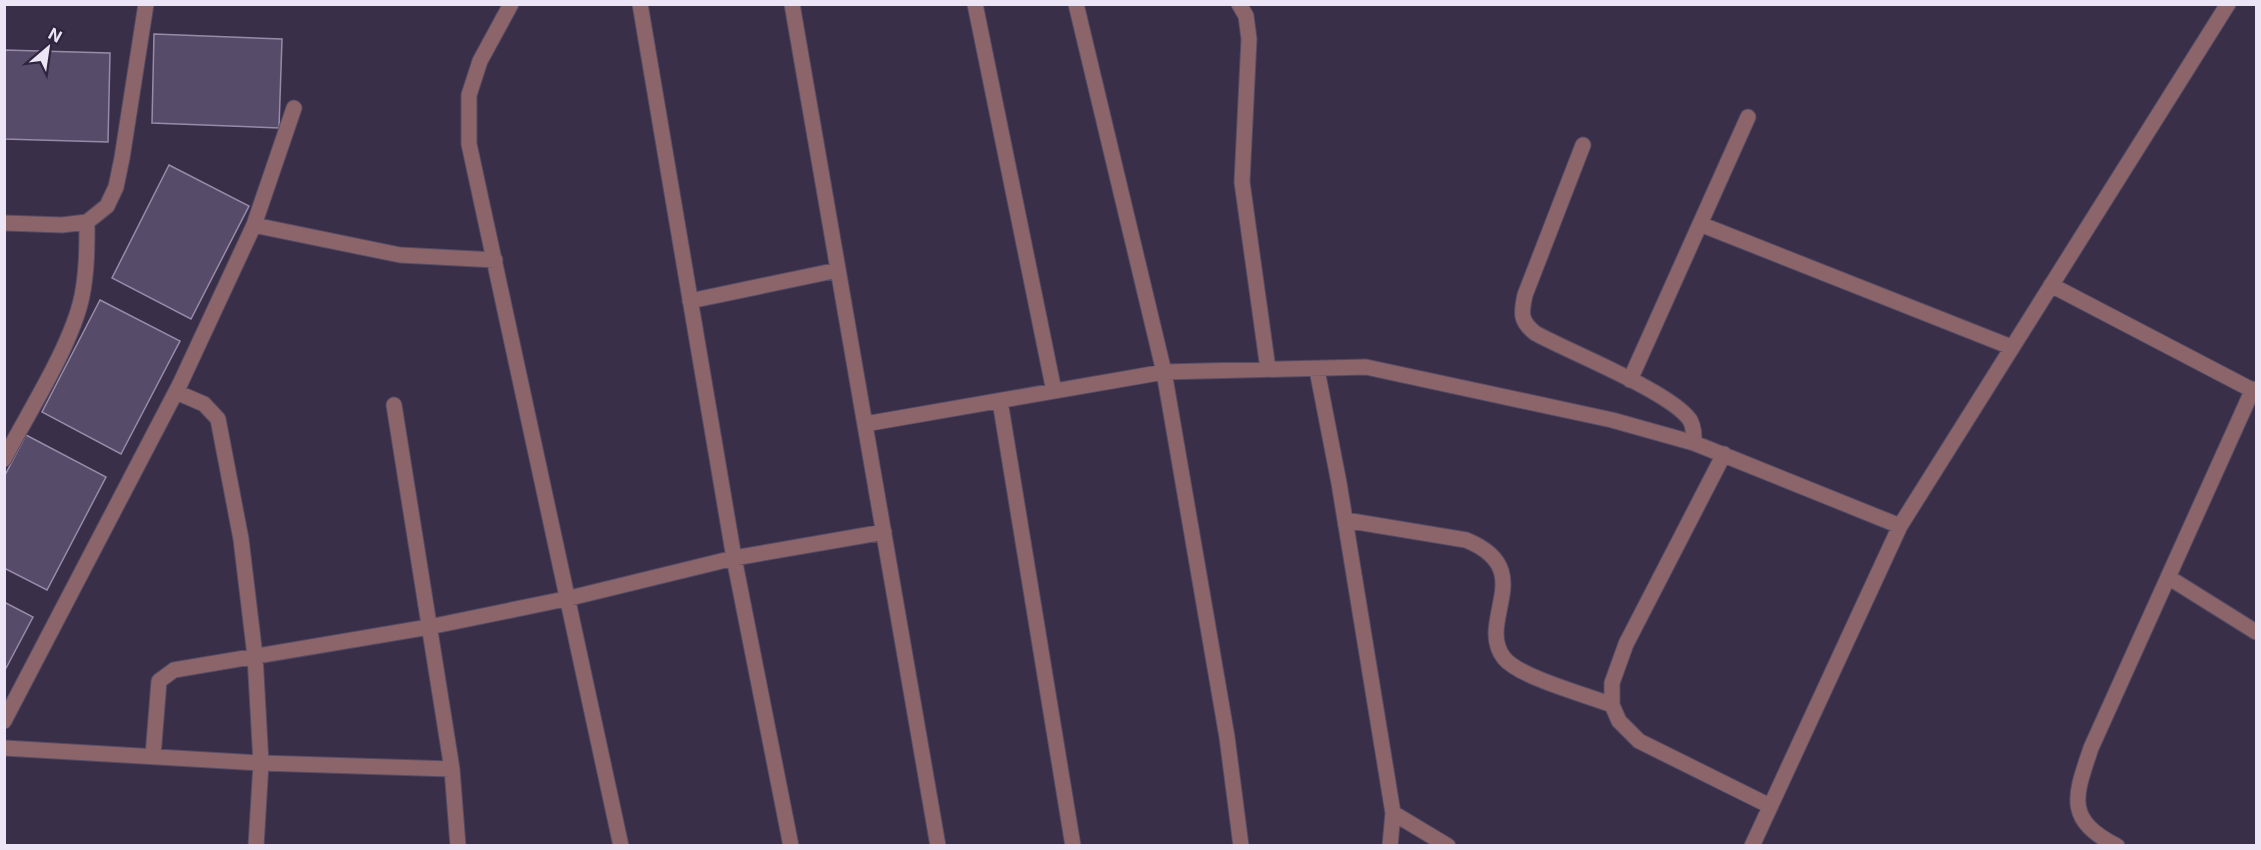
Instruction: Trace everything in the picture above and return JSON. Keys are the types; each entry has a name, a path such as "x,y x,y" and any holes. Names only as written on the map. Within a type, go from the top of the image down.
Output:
{"street":[{"path":"4,223 62,225 87,222 107,206 116,187 146,4"},
{"path":"511,4 480,61 469,95 469,144 570,598 621,846"},
{"path":"640,4 734,558 790,846"},
{"path":"792,4 938,846"},
{"path":"975,4 1054,391"},
{"path":"1076,4 1164,372 1227,736 1241,846"},
{"path":"1239,4 1246,16 1249,39 1242,182 1268,369"},
{"path":"1752,846 1900,526 2011,347 2203,48 2228,4"},
{"path":"4,721 176,392 254,225 294,108"},
{"path":"1630,380 1748,117"},
{"path":"1583,145 1525,295 1521,315 1525,325 1535,333 1630,380 1678,408 1691,422 1694,443"},
{"path":"4,459 66,339 82,297 87,261 87,222"},
{"path":"1700,224 2011,347"},
{"path":"254,225 400,255 495,260"},
{"path":"690,301 838,270"},
{"path":"2051,285 2254,391 2091,747 2078,788 2076,804 2079,816 2089,828 2117,846"},
{"path":"865,424 1164,372 1366,367 1612,420 1694,443 1900,526"},
{"path":"1317,370 1345,520 1394,813 1390,846"},
{"path":"176,392 204,404 218,419 241,538 255,656 261,763 256,846"},
{"path":"999,401 1073,846"},
{"path":"394,405 452,770 458,846"},
{"path":"1724,454 1626,644 1612,683 1612,705 1619,721 1639,741 1770,806"},
{"path":"1345,520 1466,540 1480,546 1493,557 1502,571 1504,590 1497,634 1499,651 1505,659 1518,670 1612,705"},
{"path":"153,756 159,681 174,670 429,627 570,598 734,558 884,532"},
{"path":"2168,577 2256,632"},
{"path":"4,748 261,763 452,770"},
{"path":"1394,813 1448,846"}],"building":[{"path":"154,34 282,39 279,128 152,123"},
{"path":"4,50 110,53 108,142 4,139"},
{"path":"169,165 249,206 191,319 112,278"},
{"path":"100,300 180,341 121,454 42,412"},
{"path":"26,435 106,477 47,590 4,568 4,477"},
{"path":"4,602 33,617 4,672"}]}
